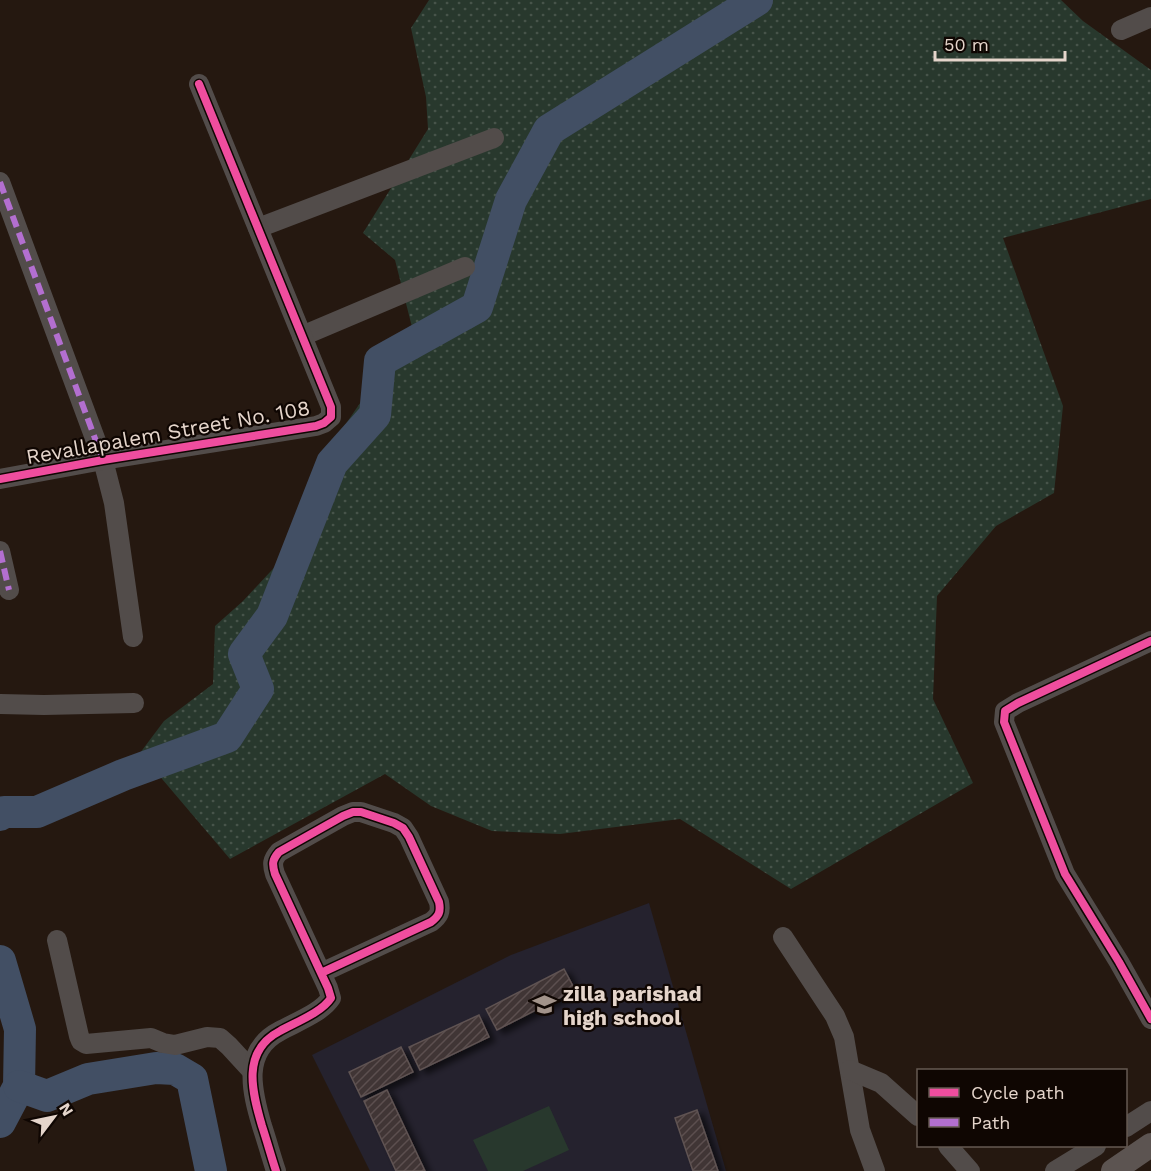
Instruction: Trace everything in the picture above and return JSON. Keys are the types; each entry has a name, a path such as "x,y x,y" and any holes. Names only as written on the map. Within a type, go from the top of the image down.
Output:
{"main road":[{"path":"1113,1171 1151,1145"}],"street":[{"path":"1121,30 1151,17"},
{"path":"199,84 302,336 465,267"},
{"path":"258,228 494,138"},
{"path":"0,182 104,460 114,503 133,637"},
{"name":"Revallapalem Street No. 108","path":"0,479 324,423 331,417 331,407 302,336"},
{"path":"0,551 9,590"},
{"path":"1151,641 1018,703 1005,711 1004,722 1065,874 1151,1019"},
{"path":"0,704 134,704"},
{"path":"276,1171 254,1099 252,1071 256,1054 276,1033 326,1005 331,999 275,874 272,865 274,858 279,852 353,812 361,812 394,823 403,828 409,837 441,911 431,922 321,973"},
{"path":"783,937 835,1016 844,1037 860,1130 875,1171"},
{"path":"57,940 81,1041 86,1044 151,1038 175,1045 207,1037 220,1038 252,1071"},
{"path":"850,1070 881,1083 917,1115"},
{"path":"1127,1126 1151,1111"},
{"path":"949,1147 970,1171"},
{"path":"1055,1171 1094,1147"}],"shaded area":[{"name":"zilla parishad high school","path":"649,903 726,1171 370,1171 312,1055 511,955"}],"green space":[{"path":"429,0 1061,0 1083,21 1151,70 1151,199 1003,238 1063,406 1054,493 996,526 937,596 933,699 973,783 791,889 680,819 560,834 492,831 431,806 385,774 230,859 140,753 164,721 213,684 215,626 243,601 284,557 299,511 343,428 412,327 395,260 363,233 428,129 426,97 411,28"},
{"path":"549,1106 569,1150 523,1171 488,1171 473,1140"}],"building":[{"path":"564,969 575,990 497,1030 486,1009"},
{"path":"479,1015 489,1037 420,1070 409,1047"},
{"path":"401,1047 413,1072 361,1097 349,1072"},
{"path":"387,1090 425,1171 396,1171 364,1101"},
{"path":"697,1110 718,1171 693,1171 675,1118"}],"waterway":[{"path":"0,815 4,812 37,812 123,775 227,737 258,689 244,654 272,616 332,463 375,415 380,361 477,307 511,200 549,130 757,0"},
{"path":"0,961 20,1029 19,1086 0,1122"},
{"path":"19,1086 47,1096 88,1079 156,1068 175,1069 192,1079 211,1171"}],"marked path":[{"path":"0,182 103,460"},
{"path":"0,551 9,590"}],"cycle path":[{"path":"0,479 316,426 331,417 331,407 199,84"},
{"path":"1151,641 1018,703 1005,711 1004,722 1065,874 1151,1019"},
{"path":"276,1171 255,1100 253,1086 255,1061 259,1050 268,1039 315,1013 331,998 275,874 274,860 279,852 353,812 361,812 394,823 403,828 409,837 439,902 439,914 431,922 321,973"}],"place":[{"name":"zilla parishad high school","path":"545,1005"}]}
